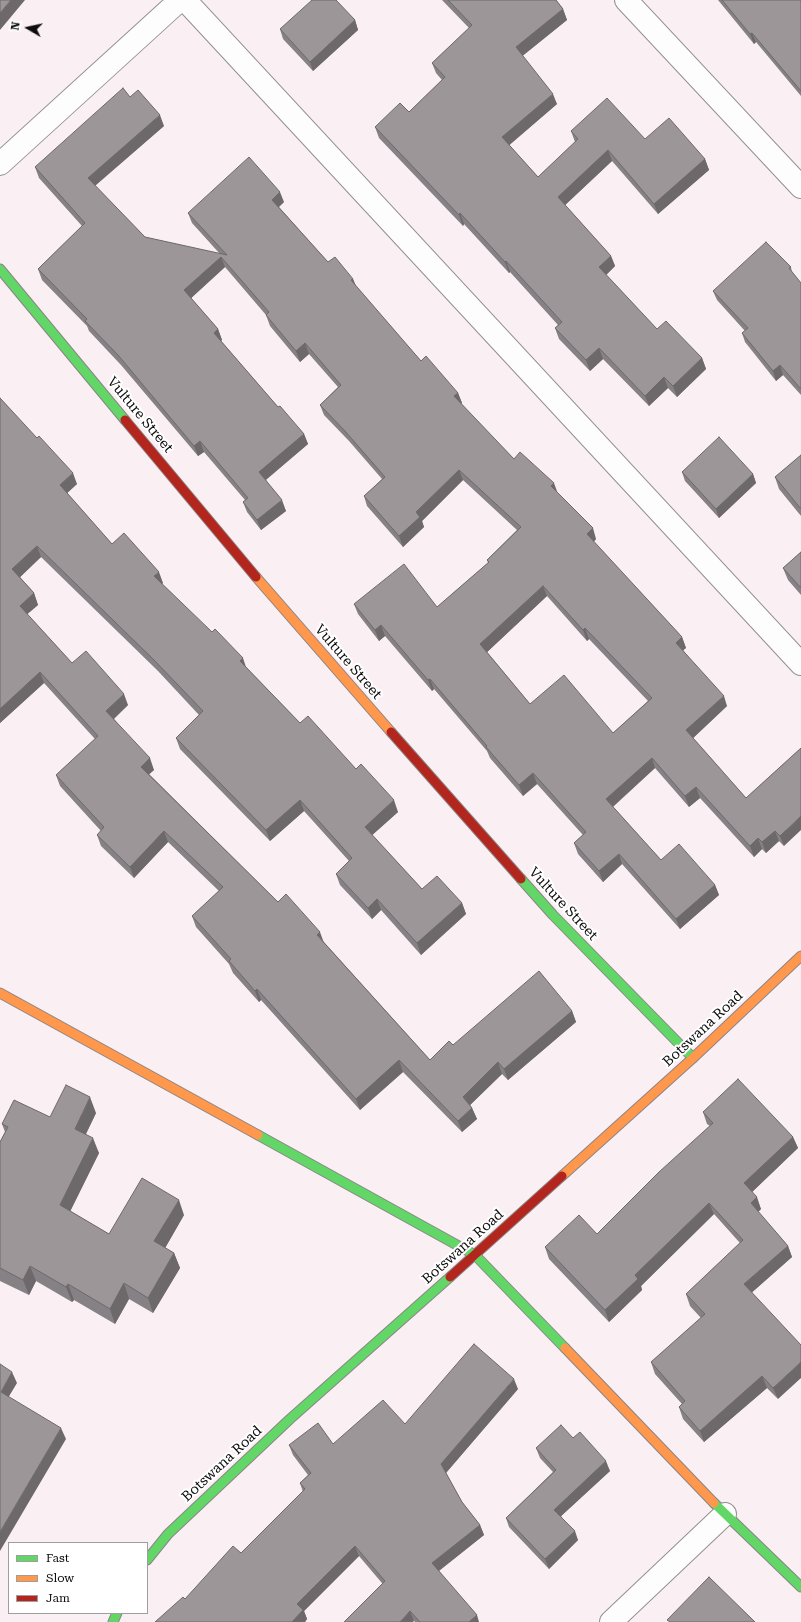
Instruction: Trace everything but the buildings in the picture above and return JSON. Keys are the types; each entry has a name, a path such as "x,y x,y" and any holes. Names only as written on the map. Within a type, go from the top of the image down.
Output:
{"street":[{"path":"0,164 180,0"},
{"path":"185,0 801,664"},
{"path":"626,0 801,187"},
{"name":"Vulture Street","path":"0,269 282,608 553,915 693,1058"},
{"name":"Botswana Road","path":"148,1559 168,1534 273,1435 693,1058 801,956"},
{"path":"0,993 475,1255 725,1514 801,1587"},
{"path":"611,1622 725,1514"}],"traffic: fast":[{"path":"0,269 125,420"},
{"path":"521,879 553,915 693,1058"},
{"path":"258,1135 475,1255 565,1348"},
{"path":"148,1559 168,1534 290,1419 450,1277"},
{"path":"714,1503 801,1587"},
{"path":"113,1622 117,1614"}],"traffic: slow":[{"path":"256,577 391,732"},
{"path":"562,1176 693,1058 801,956"},
{"path":"0,993 258,1135"},
{"path":"565,1348 714,1503"}],"traffic: jam":[{"path":"125,420 256,577"},
{"path":"391,732 521,879"},
{"path":"450,1277 562,1176"}]}
